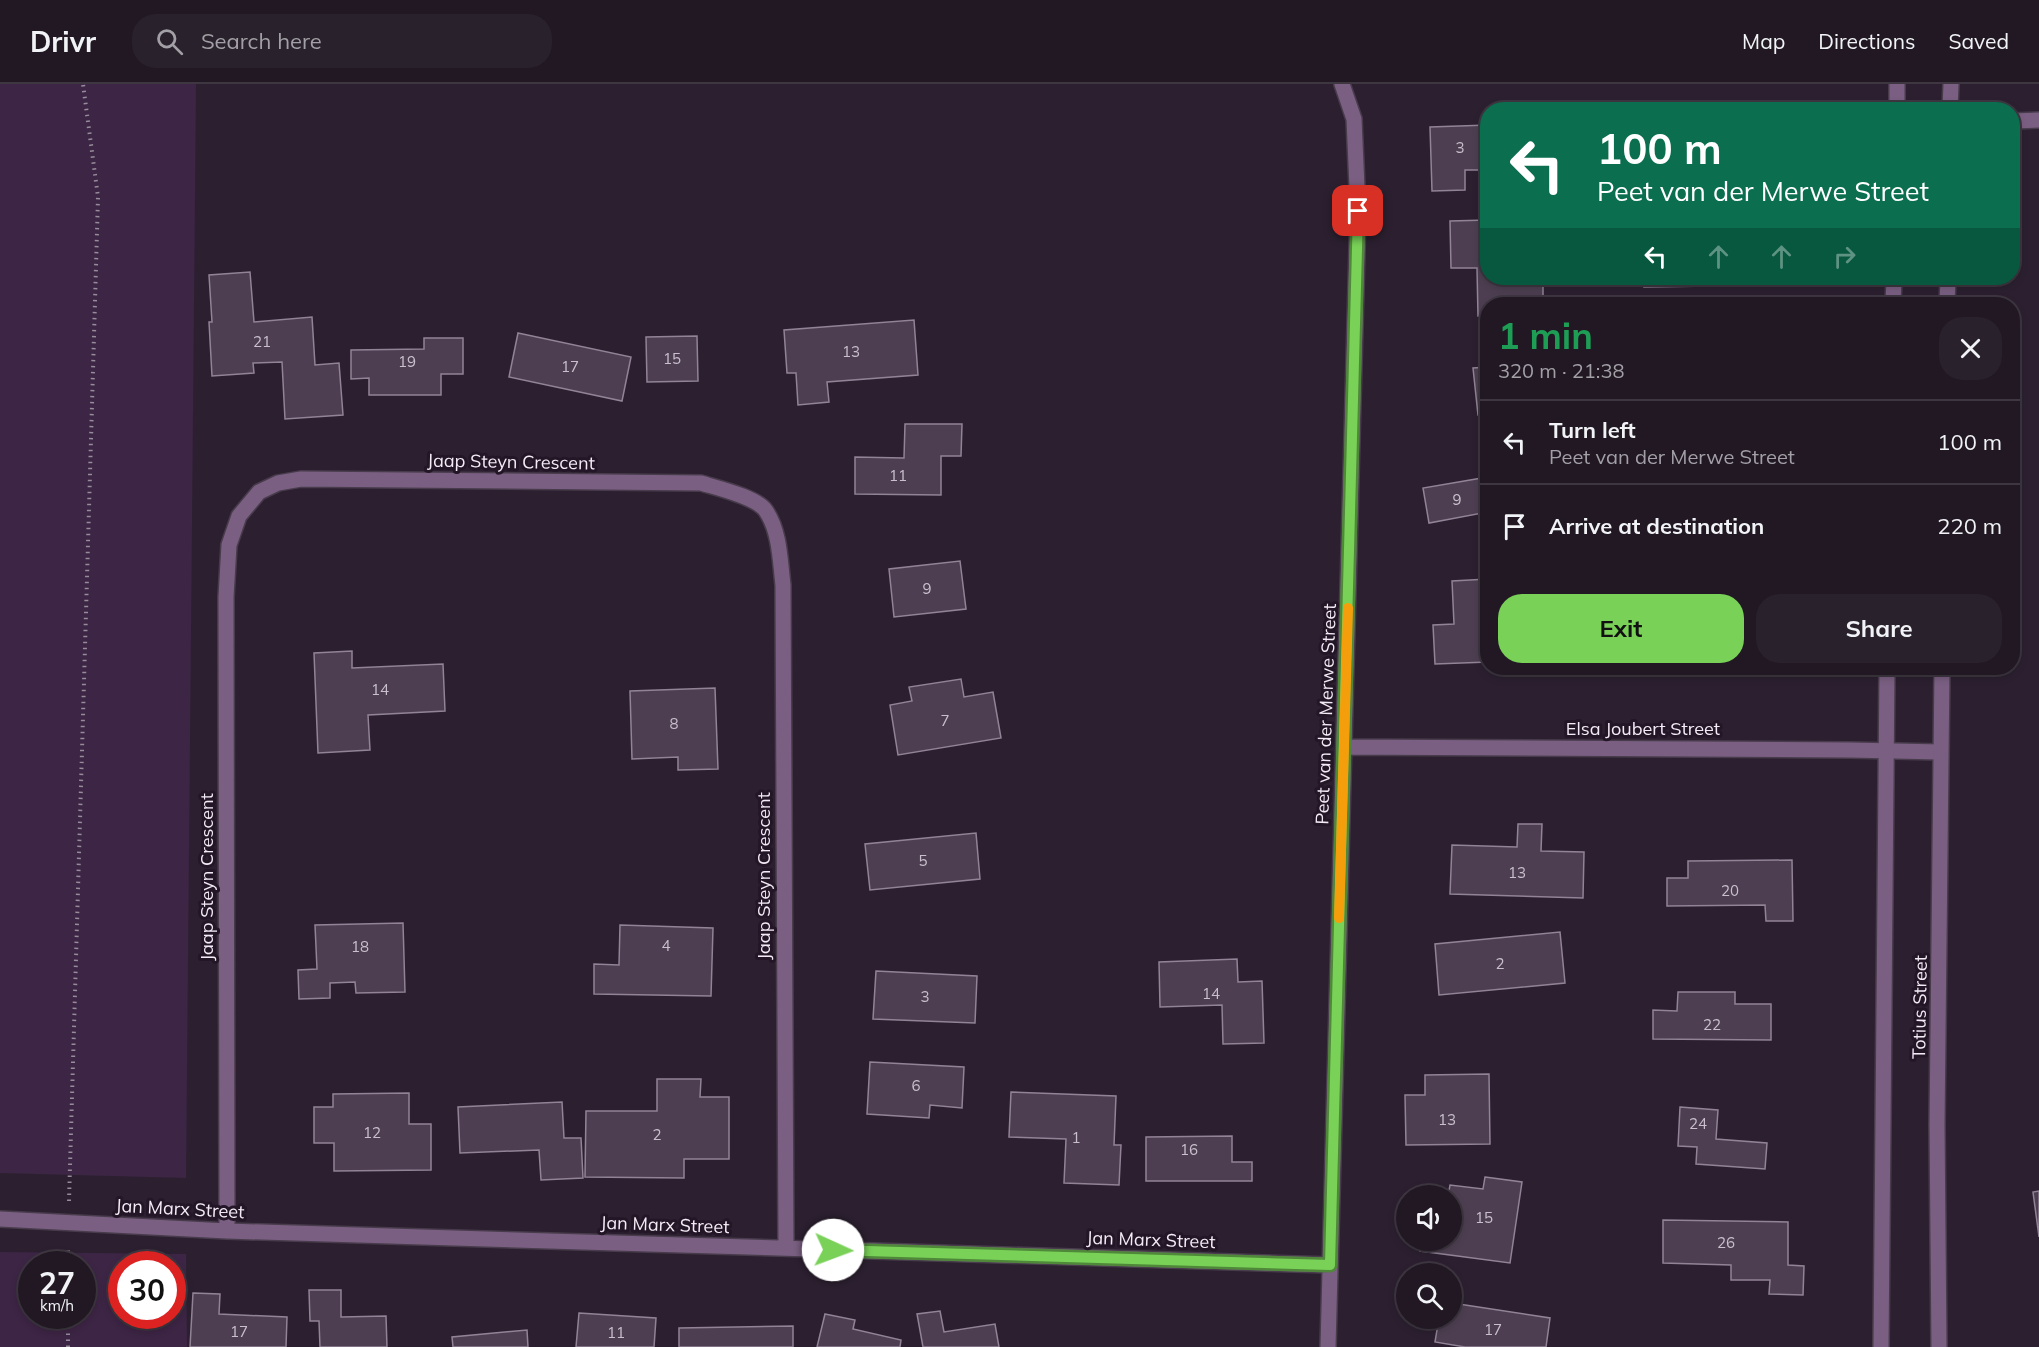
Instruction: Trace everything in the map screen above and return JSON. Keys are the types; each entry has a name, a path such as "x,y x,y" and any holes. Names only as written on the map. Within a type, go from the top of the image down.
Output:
{"street":[{"name":"Peet van der Merwe Street","path":"1328,1347 1358,211 1354,119 1342,84"},
{"path":"1897,84 1897,102"},
{"path":"1950,102 1951,84"},
{"path":"2020,121 2039,120"},
{"name":"Jaap Steyn Crescent","path":"227,1231 226,597 229,545 239,516 259,492 278,483 301,479 701,483 745,496 765,509 778,541 783,585 786,1248"},
{"name":"Totius Street","path":"1881,1347 1887,675"},
{"name":"Totius Street","path":"1939,1347 1937,1125 1942,675"},
{"name":"Elsa Joubert Street","path":"1344,747 1940,752"},
{"name":"Jan Marx Street","path":"0,1219 227,1231 1330,1265"}],"path":[{"path":"68,1251 98,197 82,84"},
{"path":"68,1329 68,1347"}],"shaded area":[{"path":"0,84 196,84 186,1178 0,1173"},
{"path":"0,1252 18,1252 18,1329 96,1329 96,1253 108,1253 108,1329 186,1329 186,1254 187,1347 0,1347"}],"building":[{"path":"1480,125 1480,170 1465,170 1465,190 1432,191 1430,127"},
{"path":"1480,220 1480,285 1543,286 1543,297 1480,297 1480,316 1478,316 1477,268 1451,268 1450,221"},
{"path":"250,272 254,322 312,317 315,365 339,363 343,415 285,419 282,362 253,363 254,373 212,376 209,275"},
{"path":"1644,285 1783,285 1644,287"},
{"path":"914,320 918,375 827,382 829,402 798,405 796,373 787,373 784,330"},
{"path":"518,333 631,357 622,401 509,377"},
{"path":"697,336 698,381 647,382 646,337"},
{"path":"424,338 463,338 463,374 441,374 441,395 369,395 369,378 351,379 351,350 424,349"},
{"path":"1473,368 1480,368 1480,415 1478,415"},
{"path":"905,424 962,424 961,456 941,456 941,495 855,494 855,457 904,458"},
{"path":"1480,478 1480,513 1429,523 1423,488"},
{"path":"960,561 966,609 894,617 889,569"},
{"path":"1480,579 1480,662 1435,664 1433,625 1454,624 1452,581"},
{"path":"352,651 352,668 443,664 445,711 368,715 370,750 318,753 314,653"},
{"path":"961,679 964,697 993,692 1001,738 898,755 890,705 912,701 909,687"},
{"path":"715,688 718,769 678,770 678,757 632,759 630,691"},
{"path":"1518,824 1542,824 1541,851 1584,852 1583,898 1450,894 1452,845 1517,847"},
{"path":"976,833 980,879 870,890 865,844"},
{"path":"1792,860 1793,921 1766,921 1765,905 1667,906 1667,878 1688,878 1688,861"},
{"path":"403,923 405,992 356,993 355,982 330,983 330,998 299,999 298,970 317,969 315,925"},
{"path":"620,925 713,928 711,996 594,994 594,964 619,965"},
{"path":"1560,932 1565,983 1439,995 1435,944"},
{"path":"1237,959 1238,982 1262,981 1264,1043 1223,1044 1222,1005 1160,1007 1159,962"},
{"path":"876,971 977,976 975,1023 873,1019"},
{"path":"1678,992 1735,992 1735,1004 1771,1004 1771,1040 1653,1039 1653,1010 1677,1011"},
{"path":"870,1062 964,1067 962,1108 930,1105 929,1118 867,1114"},
{"path":"1489,1074 1490,1144 1406,1145 1405,1095 1425,1095 1425,1075"},
{"path":"657,1079 701,1079 700,1097 729,1097 729,1159 684,1159 684,1178 585,1177 586,1111 657,1111"},
{"path":"1011,1092 1116,1096 1114,1145 1121,1145 1119,1185 1064,1183 1066,1139 1009,1137"},
{"path":"409,1093 409,1124 431,1124 431,1170 334,1171 334,1143 314,1143 314,1107 333,1107 333,1094"},
{"path":"562,1102 564,1138 581,1138 583,1178 541,1180 539,1150 460,1153 458,1107"},
{"path":"1680,1107 1718,1110 1716,1139 1767,1143 1765,1169 1696,1164 1697,1147 1678,1146"},
{"path":"1232,1136 1232,1162 1252,1162 1252,1181 1146,1181 1146,1137"},
{"path":"1485,1177 1522,1182 1510,1263 1420,1251 1462,1251 1462,1186 1483,1189"},
{"path":"2039,1191 2039,1237 2033,1192"},
{"path":"1663,1220 1788,1222 1788,1265 1804,1266 1803,1295 1769,1294 1770,1280 1731,1280 1731,1265 1663,1263"},
{"path":"309,1290 341,1290 341,1317 386,1316 387,1347 320,1347 319,1321 310,1321"},
{"path":"193,1293 220,1294 219,1314 287,1317 286,1347 190,1347"},
{"path":"1462,1305 1550,1318 1546,1347 1465,1347 1435,1342 1437,1329 1462,1329"},
{"path":"940,1311 944,1332 995,1324 999,1347 923,1347 917,1314"},
{"path":"579,1313 656,1318 654,1347 576,1347"},
{"path":"825,1314 855,1320 853,1329 901,1340 900,1347 817,1347"},
{"path":"793,1326 793,1347 679,1347 679,1328"},
{"path":"527,1330 528,1347 453,1347 452,1337"}],"slow traffic":[{"path":"1339,918 1348,608"}],"route":[{"path":"833,1250 1330,1265 1358,211"}]}
